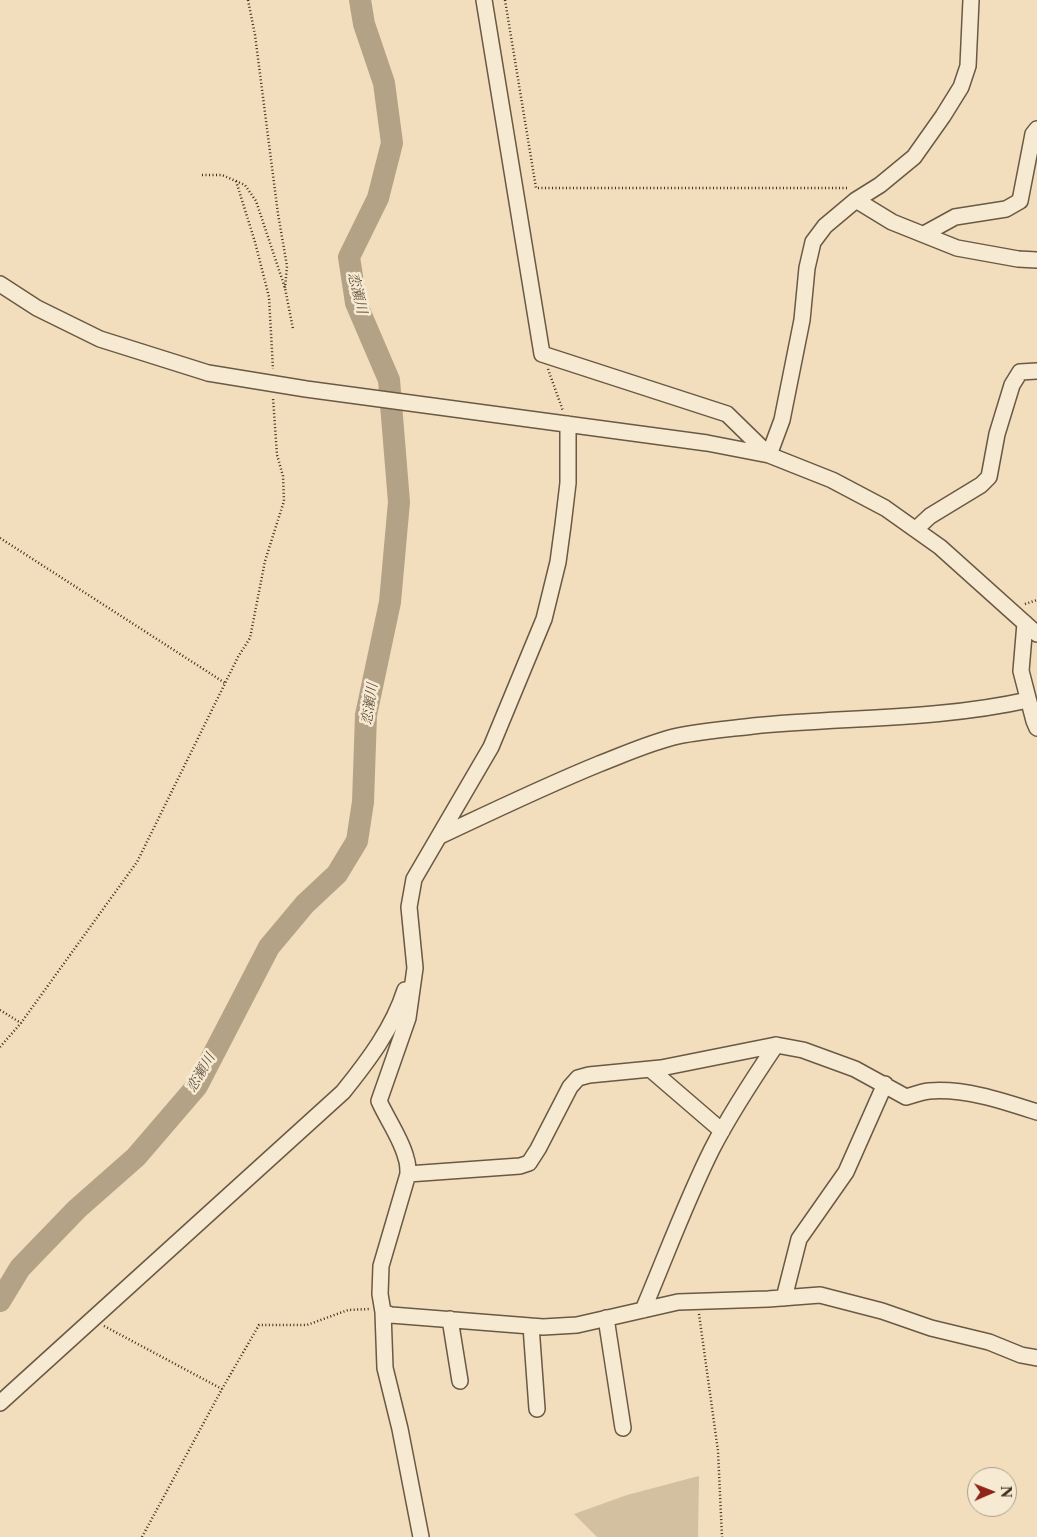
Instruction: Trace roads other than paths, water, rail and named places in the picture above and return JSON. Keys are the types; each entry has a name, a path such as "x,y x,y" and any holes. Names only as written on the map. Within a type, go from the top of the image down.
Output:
{"street":[{"path":"484,0 542,354 727,414 769,455"},
{"path":"769,455 782,420 802,320 807,268 813,242 825,226 856,200 880,185 914,157 944,116 961,86 968,66 971,0"},
{"path":"924,234 955,217 1006,209 1020,201 1033,134 1037,130"},
{"path":"856,200 892,222 957,248 1018,259 1037,260"},
{"path":"0,284 37,308 100,339 208,373 306,389 707,442 769,455 832,480 885,508 940,547 1037,634"},
{"path":"916,529 930,516 981,485 990,477 997,434 1012,385 1020,372 1037,371"},
{"path":"421,1537 400,1429 385,1368 383,1312 380,1294 381,1266 408,1174 407,1159 403,1148 385,1117 379,1101 408,1018 415,968 409,907 414,879 491,747 544,620 558,562 564,517 568,483 568,424"},
{"path":"1025,623 1021,671 1037,728"},
{"path":"440,836 558,781 676,736 705,731 777,724 930,714 1008,705 1028,700"},
{"path":"0,1402 343,1092 373,1054 399,1007 409,977 415,968"},
{"path":"408,1174 520,1166 529,1163 570,1087 578,1078 589,1075 650,1069 776,1045 803,1050 855,1069 906,1097 928,1092 949,1091 979,1095 1037,1112"},
{"path":"643,1310 712,1148 746,1089 776,1045"},
{"path":"650,1069 722,1131"},
{"path":"784,1298 799,1240 846,1172 885,1084"},
{"path":"383,1312 390,1315 531,1326 568,1326 678,1302 820,1295 882,1311 931,1328 989,1342 1021,1355 1037,1358"},
{"path":"606,1318 623,1428"},
{"path":"450,1319 460,1381"},
{"path":"531,1326 537,1409"}],"waterway":[{"name":"恋瀬川","path":"0,1301 20,1268 77,1209 136,1157 197,1086 269,947 305,904 337,874 357,841 363,802 366,715 390,602 399,502 389,380 356,303 349,257 378,198 392,143 384,83 364,24 360,0"}]}
